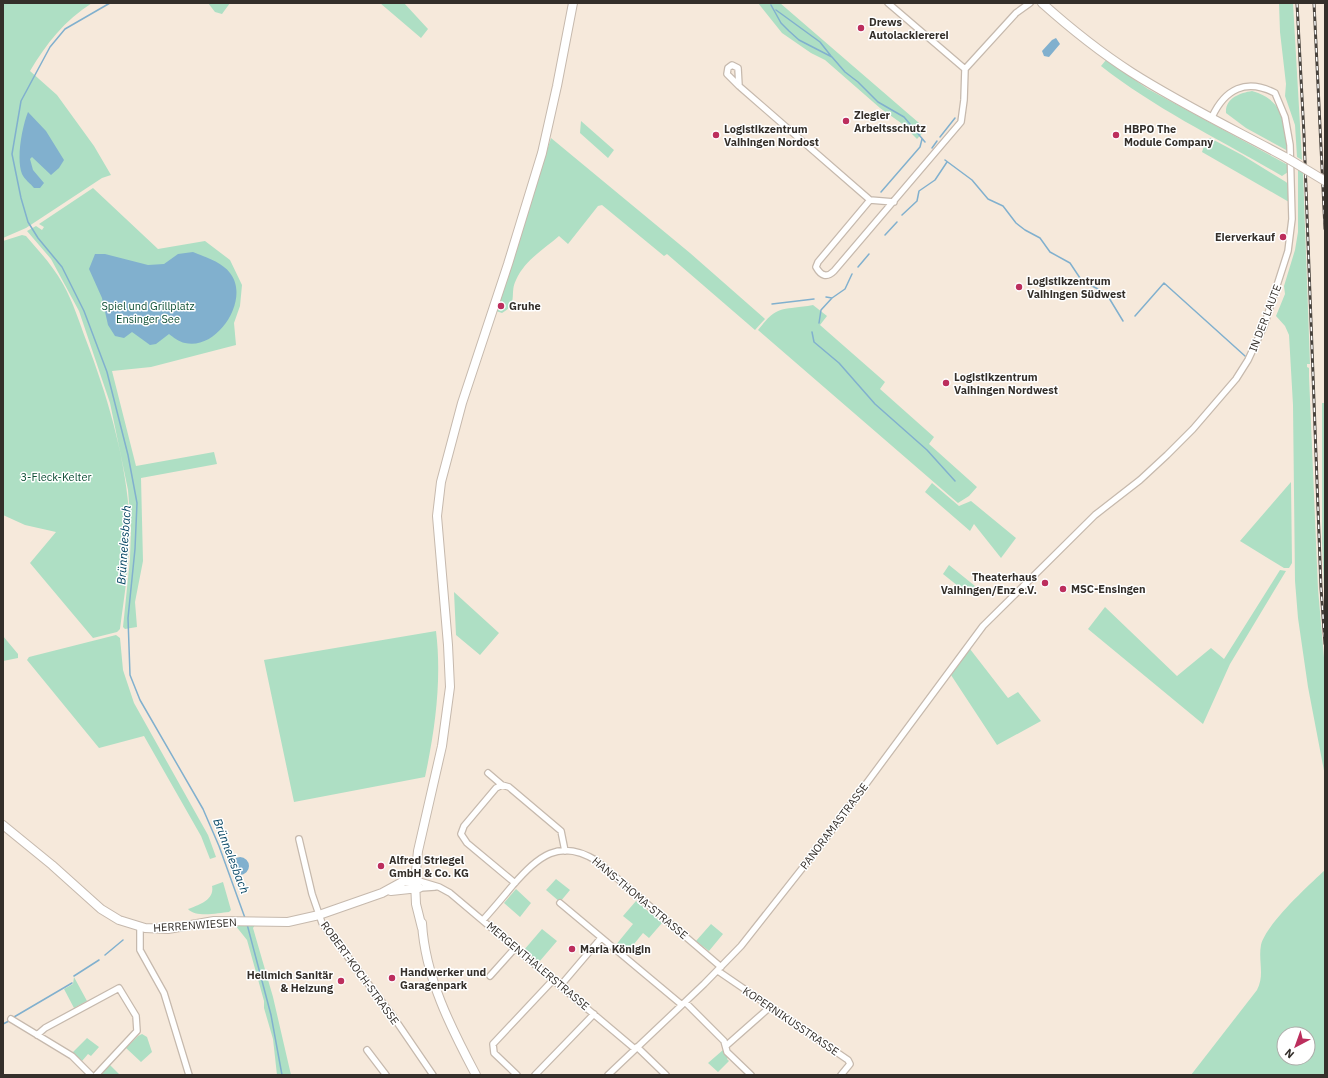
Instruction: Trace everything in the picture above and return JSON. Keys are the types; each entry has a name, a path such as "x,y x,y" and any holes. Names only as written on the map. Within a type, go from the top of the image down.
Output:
{"main road":[{"path":"476,1075 452,1030 433,981 422,928 417,885 421,838 442,746 448,703 448,645 437,516 441,482 462,403 508,264 542,153 573,3"},
{"path":"1042,3 1084,39 1132,72 1287,158 1325,181"},
{"name":"HERRENWIESEN","path":"3,825 30,846 101,909 119,920 140,927 168,929 214,921 288,922 319,915 384,892 417,885"}],"street":[{"path":"888,3 965,69"},
{"path":"1016,13 1020,3"},
{"path":"870,200 818,262 816,267 819,273 823,275 830,275 834,271 961,122 964,100 965,69 1016,13 1030,3"},
{"path":"739,86 870,200 894,202"},
{"name":"IN DER LAUTE","path":"1045,564 1095,515 1140,480 1193,429 1236,380 1248,360 1264,326 1288,251 1292,220 1289,130 1282,106 1275,93 1258,86 1244,86 1230,92 1212,117"},
{"name":"PANORAMASTRASSE","path":"608,1075 720,969 741,946 822,842 983,626 1045,564"},
{"path":"488,773 502,785 513,790 556,826 563,836 565,850"},
{"path":"502,785 493,790 464,826 461,834 467,843 515,883"},
{"name":"ROBERT-KOCH-STRASSE","path":"299,839 322,923 392,1015 433,1075"},
{"name":"HANS-THOMA-STRASSE","path":"483,920 538,859 552,852 565,850 583,853 597,861 720,969"},
{"name":"MERGENTHALERSTRASSE","path":"417,885 439,887 450,893 636,1048 666,1075"},
{"path":"560,903 683,1004 726,1045 727,1052 751,1075"},
{"path":"140,927 140,950 164,993 189,1075"},
{"path":"561,985 601,938"},
{"path":"490,976 516,947"},
{"name":"KOPERNIKUSSTRASSE","path":"720,969 770,1007 848,1060 850,1064 841,1075"},
{"path":"517,1075 494,1052 493,1044 554,979"},
{"path":"37,1035 45,1028 119,988 136,1016 137,1031 96,1075"},
{"path":"726,1045 770,1007"},
{"path":"535,1075 594,1014"},
{"path":"11,1019 72,1056 91,1075"},
{"path":"367,1050 386,1075"}],"green space":[{"path":"3,3 92,3 73,17 57,33 30,71 57,95 94,146 111,175 102,178 26,228 3,238"},
{"path":"208,3 230,3 222,14 215,12"},
{"path":"380,3 404,3 428,29 421,38"},
{"path":"758,3 780,3 926,129 917,139 901,123 880,108 825,60 811,53 782,33"},
{"path":"1279,3 1293,3 1302,160 1297,157 1295,125 1285,96 1286,84 1280,32"},
{"path":"1106,60 1148,89 1288,165 1288,172 1282,176 1144,97 1101,66"},
{"path":"1252,91 1271,100 1276,106 1283,122 1288,151 1246,128 1226,113 1228,104 1234,97"},
{"path":"581,121 614,150 608,158 580,133"},
{"path":"551,138 690,253 765,319 755,330 667,254 664,256 602,205 598,206 568,244 559,236 529,261 516,280 510,306 502,313 496,311"},
{"path":"1210,138 1242,155 1286,182 1289,185 1289,202 1202,152 1206,140"},
{"path":"1298,169 1303,172 1310,364 1307,364 1307,367 1309,368 1318,589 1325,669 1325,776 1308,687 1298,618 1295,581 1293,405 1289,335 1285,326 1276,316 1285,294 1284,286 1295,250 1298,232"},
{"name":"Spiel und Grillplatz Ensinger See","path":"93,188 158,249 205,241 230,260 242,285 240,306 234,323 236,345 151,367 112,371 136,466 214,452 217,464 141,478 143,561 135,602 137,627 125,629 123,627 130,559 131,528 128,490 110,403 79,311 51,259 27,231 36,226 42,230 44,227 39,224"},
{"name":"3-Fleck-Kelter","path":"22,235 26,236 41,253 59,277 76,312 108,403 119,445 127,489 130,540 128,570 120,629 117,632 93,638 30,563 56,532 25,525 3,515 3,241"},
{"path":"813,305 827,316 820,325 885,382 880,389 934,437 929,444 977,487 969,496 958,503 758,330 765,321 776,312 788,308"},
{"path":"1322,403 1324,403 1325,412 1325,612 1322,543"},
{"path":"1291,482 1292,563 1289,568 1284,568 1240,541"},
{"path":"932,483 959,506 971,501 1016,538 1001,558 974,524 970,531 925,492"},
{"path":"949,565 975,586 968,594 943,574"},
{"path":"1280,570 1286,571 1230,664 1203,724 1088,629 1105,607 1177,676 1211,648 1224,659"},
{"path":"454,592 499,633 480,655 456,635"},
{"path":"436,631 438,649 438,686 432,741 425,777 294,802 264,660"},
{"path":"116,635 120,638 123,670 134,703 208,835 216,857 210,859 201,836 144,736 99,748 27,660 29,657"},
{"path":"3,636 18,654 18,658 3,661"},
{"path":"970,649 1008,698 1018,692 1041,721 997,745 951,675"},
{"path":"1325,870 1325,1075 1191,1075 1257,990 1261,979 1261,945 1265,936 1279,916"},
{"path":"556,879 570,890 560,902 546,890"},
{"path":"223,882 231,910 229,912 202,914 192,912 188,909 205,901 211,895 212,886"},
{"path":"516,889 531,903 520,917 504,903"},
{"path":"636,901 662,923 649,938 643,933 625,955 615,946 633,924 623,916"},
{"path":"711,924 723,934 709,951 696,941"},
{"path":"235,925 255,925 253,928 273,997 291,1075 277,1075 273,1039 247,940"},
{"path":"542,929 557,941 539,962 524,950"},
{"path":"74,977 87,1001 74,1008 64,989 73,984"},
{"path":"142,1034 147,1037 152,1052 141,1062 126,1048"},
{"path":"87,1038 99,1047 91,1056 88,1054 82,1061 72,1053"},
{"path":"723,1050 729,1056 727,1059 729,1061 718,1072 708,1063"},
{"path":"110,1065 120,1075 100,1075"}],"water":[{"path":"1056,38 1060,44 1049,57 1044,56 1042,51 1052,40"},
{"path":"28,112 46,131 64,160 59,168 51,175 32,157 30,159 33,170 44,183 40,188 34,188 26,180 20,168 20,143"},
{"name":"Spiel und Grillplatz Ensinger See","path":"193,252 213,260 227,269 235,284 236,296 233,309 227,321 219,331 208,339 197,343 185,343 169,334 156,344 150,345 132,332 124,338 115,336 108,325 102,298 89,269 95,254 105,254 148,265 164,264 178,254"},
{"path":"240,857 246,860 249,866 246,872 240,875 234,872 231,866 234,860"}],"waterway":[{"name":"Brünnelesbach","path":"110,3 65,29 50,47 21,101 12,154 21,198 28,222 38,238 62,267 84,311 107,372 128,455 137,503 135,549 128,618 130,675 140,700 203,809 219,846 245,918"},
{"path":"771,5 781,23 799,40 832,57 845,72 858,82 878,102 904,117 925,142"},
{"path":"776,10 820,42 831,56"},
{"path":"940,137 955,118"},
{"path":"881,192 920,147 922,139"},
{"path":"932,148 937,141"},
{"path":"945,160 972,180 988,199 1003,206 1016,223 1040,238 1050,252 1070,263 1082,281 1106,293 1123,321"},
{"path":"902,215 917,201 919,191 935,180 947,162"},
{"path":"885,235 897,222"},
{"path":"858,267 869,254"},
{"path":"819,323 821,310 832,298 845,289 852,274"},
{"path":"1135,316 1164,283 1245,356"},
{"path":"826,297 832,298"},
{"path":"772,304 814,299"},
{"path":"812,332 814,342 839,363 875,404 927,450 955,481"},
{"name":"Brünnelesbach","path":"247,924 271,1015 282,1075"},
{"path":"105,955 123,940"},
{"path":"74,976 99,960"},
{"path":"14,1017 72,983"},
{"path":"3,1024 9,1021"}],"railway":[{"path":"1297,3 1304,135 1321,588 1325,644"},
{"path":"1314,3 1325,229"}],"place":[{"name":"Drews Autolackiererei","path":"861,28"},
{"name":"Ziegler Arbeitsschutz","path":"846,121"},
{"name":"Logistikzentrum Vaihingen Nordost","path":"716,135"},
{"name":"HBPO The Module Company","path":"1116,135"},
{"name":"Eierverkauf","path":"1283,237"},
{"name":"Logistikzentrum Vaihingen Südwest","path":"1019,287"},
{"name":"Gruhe","path":"501,306"},
{"name":"Logistikzentrum Vaihingen Nordwest","path":"946,383"},
{"name":"Theaterhaus Vaihingen/Enz e.V.","path":"1045,583"},
{"name":"MSC-Ensingen","path":"1063,589"},
{"name":"Alfred Striegel GmbH & Co. KG","path":"381,866"},
{"name":"Maria Königin","path":"572,949"},
{"name":"Handwerker und Garagenpark","path":"392,978"},
{"name":"Hellmich Sanitär & Heizung","path":"341,981"}]}
